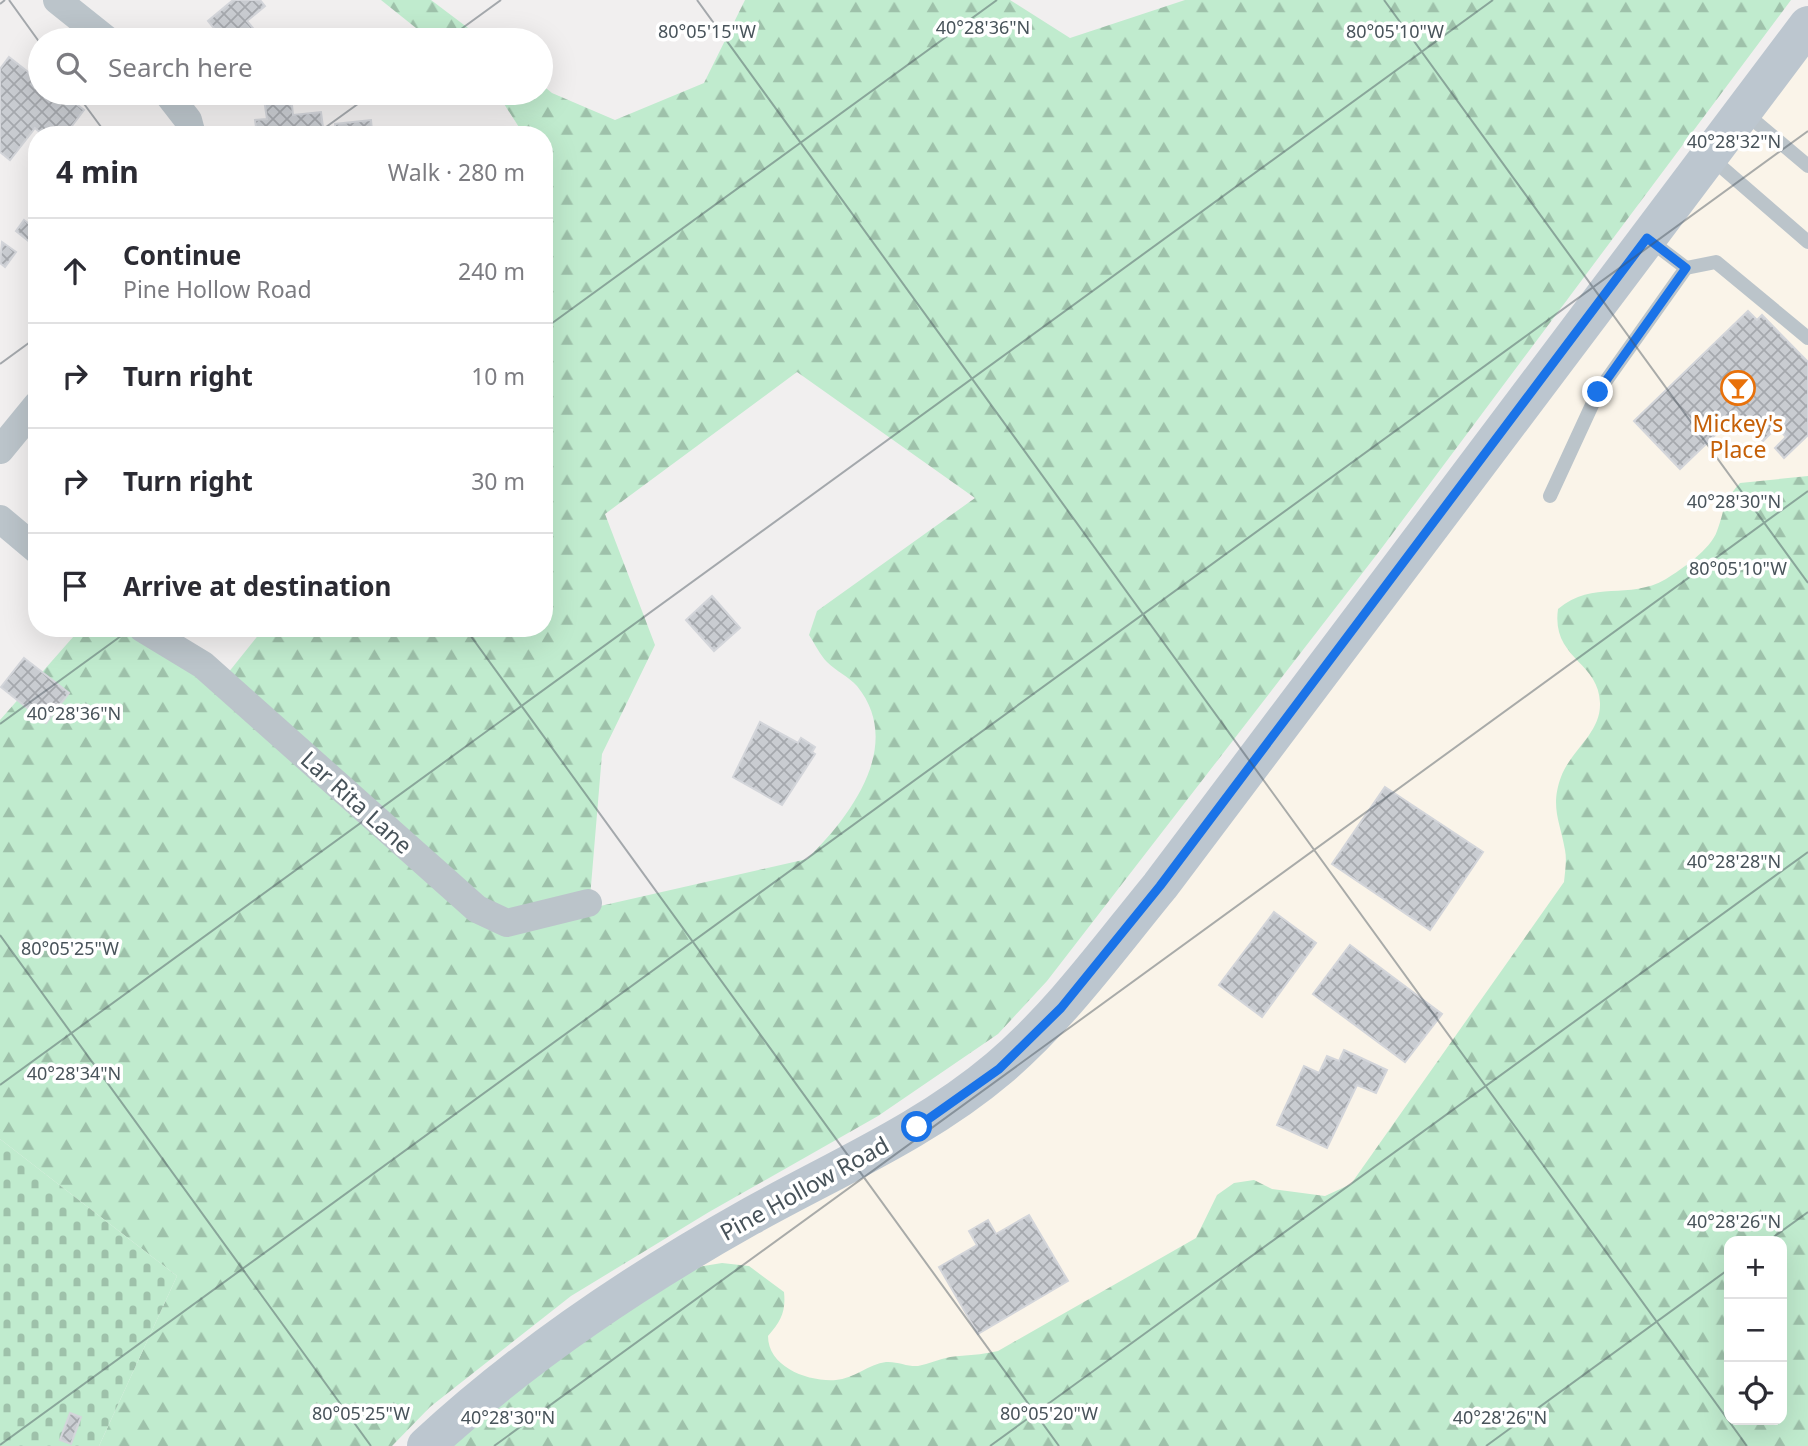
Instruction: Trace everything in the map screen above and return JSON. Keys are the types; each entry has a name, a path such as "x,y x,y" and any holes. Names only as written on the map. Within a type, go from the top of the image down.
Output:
{"street":[{"path":"57,0 92,28"},
{"name":"Pine Hollow Road","path":"426,1446 471,1404 552,1339 650,1274 917,1127 999,1069 1061,1008 1160,886 1808,25"},
{"path":"176,105 190,126"},
{"path":"0,450 28,416"},
{"path":"0,519 28,542"},
{"name":"Lar Rita Lane","path":"157,637 203,665 477,909 507,923 588,903"}],"lane":[{"path":"1743,111 1808,166"},
{"path":"1709,156 1808,242"},
{"path":"1647,238 1686,268"},
{"path":"1550,496 1598,392 1686,268 1716,262 1808,338"}],"shaded area":[{"path":"1808,25 1808,729 1445,1232 757,1446 650,1274 998,1069"}],"green space":[{"path":"381,0 431,0 468,28 416,28"},
{"path":"745,0 1010,0 1070,38 1185,0 1791,0 1381,549 1047,981 998,1034 878,1116 709,1212 571,1296 430,1407 392,1446 99,1446 177,1276 0,1139 0,720 73,637 150,637 200,667 504,928 807,859 840,823 866,779 874,756 875,732 870,709 857,686 827,662 809,635 817,611 975,498 797,372 605,514 655,645 602,754 590,898 511,918 480,902 224,678 257,637 553,637 553,126 518,126 505,105 553,105 553,93 615,120 704,83"},
{"path":"1808,476 1808,1446 434,1446 661,1273 722,1263 749,1266 784,1292 782,1316 768,1336 775,1356 782,1364 802,1375 836,1380 886,1362 918,1366 950,1357 998,1351 1196,1238 1217,1195 1234,1183 1254,1180 1272,1189 1325,1196 1351,1184 1564,882 1566,854 1556,797 1566,767 1596,723 1600,703 1598,689 1592,678 1561,639 1558,609 1585,595 1652,585 1680,570 1714,538 1727,501 1740,483"},
{"path":"0,1139 177,1276 99,1446 0,1446"}],"building":[{"path":"233,0 260,0 265,6 247,21 253,28 214,28 208,21"},
{"path":"9,57 28,72 28,105 78,105 84,110 72,126 28,126 28,137 10,160 0,152 0,69"},
{"path":"265,105 292,105 293,115 321,112 323,126 256,126 255,120 267,119"},
{"path":"371,120 372,126 335,126"},
{"path":"24,220 28,223 28,241 16,231"},
{"path":"2,242 16,252 5,267 0,263"},
{"name":"Mickey's Place","path":"1748,311 1757,320 1762,315 1808,362 1808,435 1784,458 1775,448 1786,437 1777,427 1763,441 1737,414 1680,469 1634,421"},
{"path":"712,596 740,628 714,651 686,620"},
{"path":"24,658 69,693 46,723 1,687"},
{"path":"760,722 798,743 801,738 815,747 812,752 815,754 782,805 733,777"},
{"path":"1385,787 1483,852 1430,930 1332,864"},
{"path":"1274,912 1316,943 1262,1017 1219,985"},
{"path":"1350,945 1442,1014 1405,1062 1313,994"},
{"path":"1344,1050 1387,1070 1376,1093 1357,1085 1327,1148 1277,1125 1304,1066 1319,1073 1327,1056 1339,1061"},
{"path":"1029,1215 1068,1281 978,1334 939,1267 977,1245 969,1231 988,1220 996,1234"},
{"path":"70,1413 81,1417 71,1444 60,1440"}],"place":[{"name":"Mickey's Place","path":"1738,388"}],"route":[{"path":"917,1127 999,1069 1061,1008 1160,886 1647,238 1686,268 1598,392"}]}
